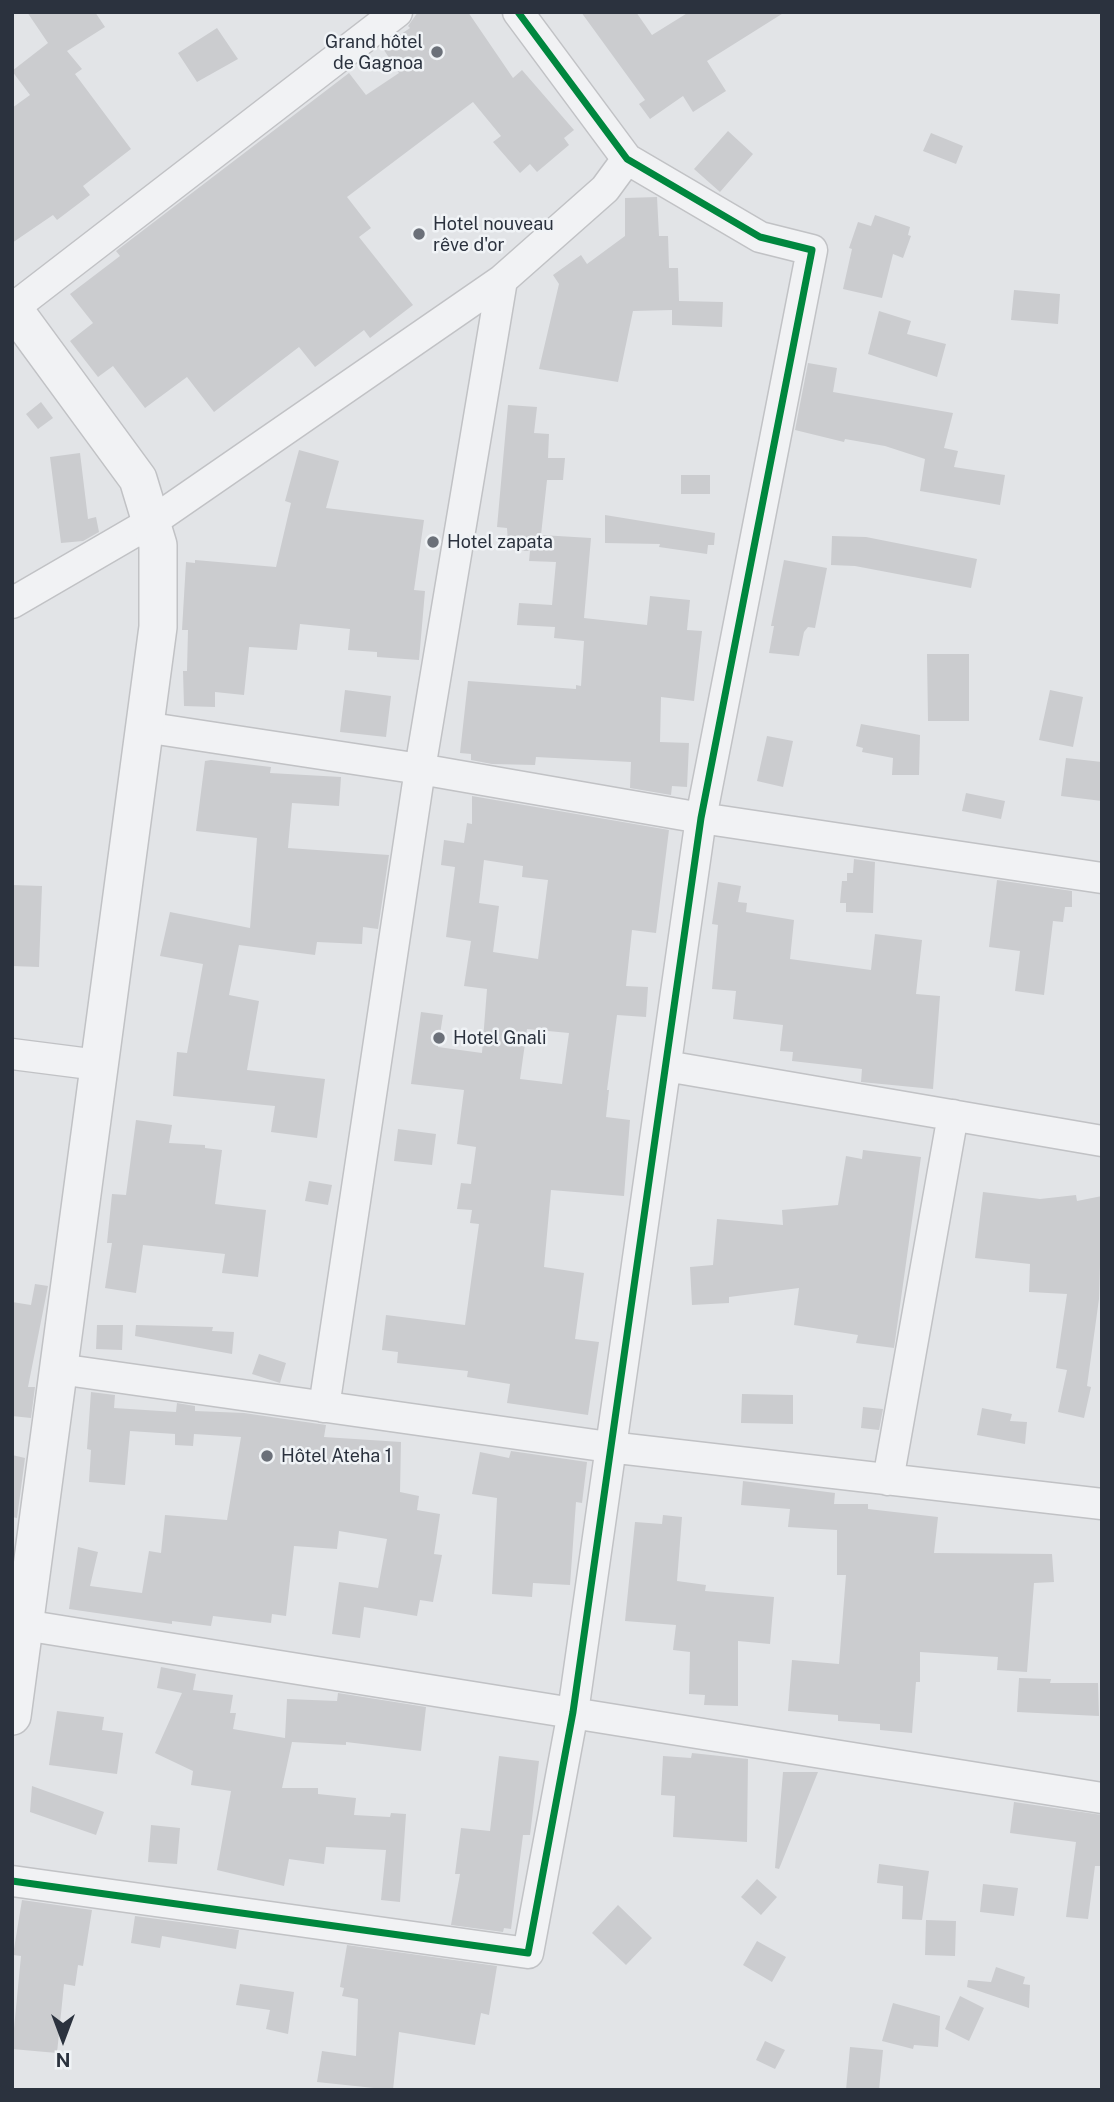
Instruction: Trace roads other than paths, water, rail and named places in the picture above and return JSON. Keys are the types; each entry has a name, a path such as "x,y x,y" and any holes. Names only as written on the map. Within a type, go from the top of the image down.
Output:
{"street":[{"path":"12,1716 158,627 158,545 138,479 12,308 397,12"},
{"path":"12,1881 528,1953 573,1712 701,818 812,250 760,237 627,159 518,12"},
{"path":"12,603 153,522 502,280 605,190 627,159"},
{"path":"324,1407 420,769 502,280"},
{"path":"144,727 420,769 701,818 1102,877"},
{"path":"12,1054 98,1065"},
{"path":"666,1066 1102,1141"},
{"path":"888,1480 953,1115"},
{"path":"59,1369 610,1447 1102,1504"},
{"path":"24,1625 1102,1798"}],"place":[{"name":"Grand hôtel de Gagnoa","path":"437,52"},
{"name":"Hotel nouveau rêve d'or","path":"419,234"},
{"name":"Hotel zapata","path":"433,542"},
{"name":"Hotel Gnali","path":"439,1038"},
{"name":"Hôtel Ateha 1","path":"267,1456"}]}
